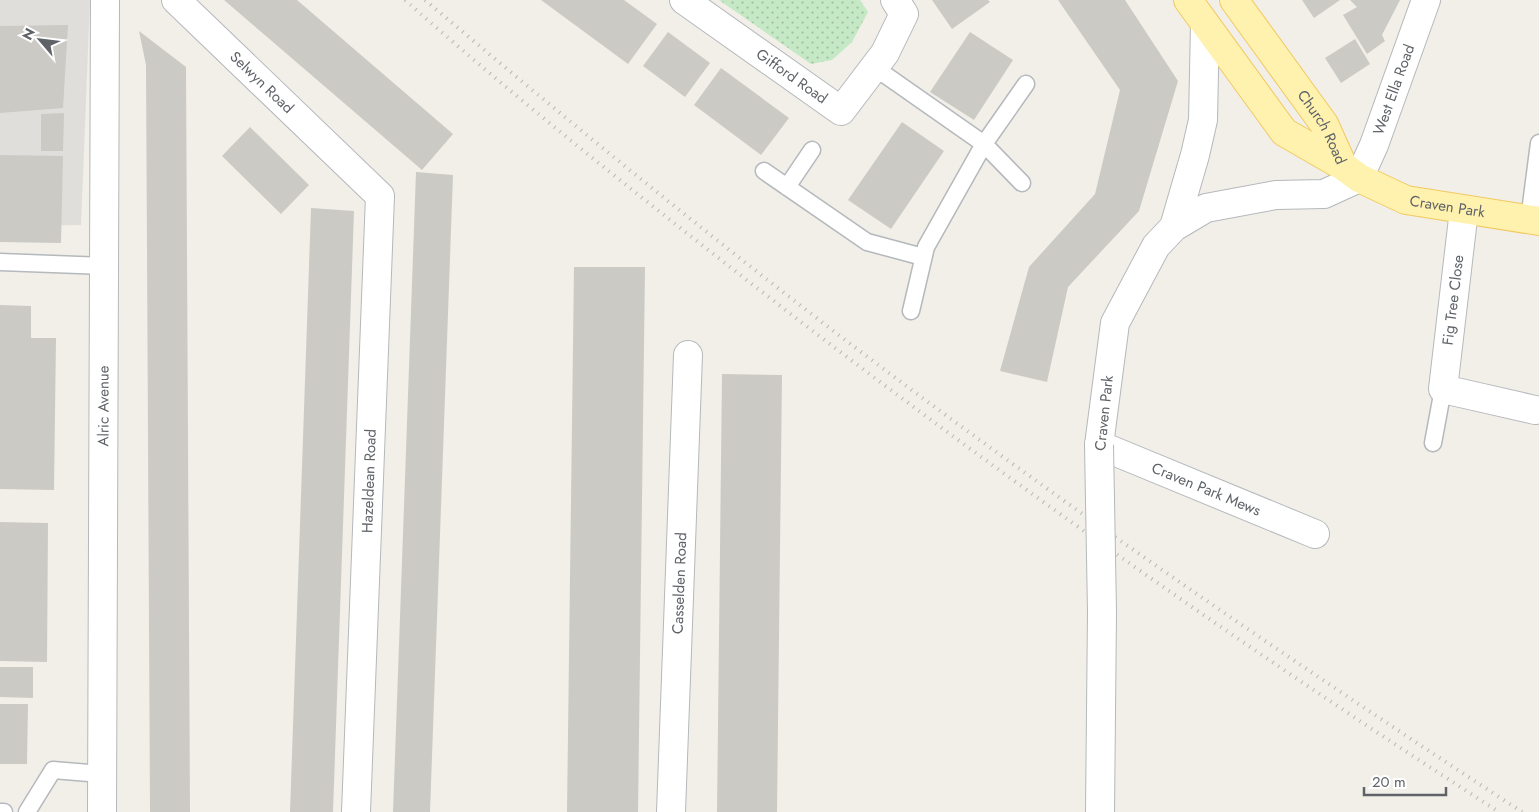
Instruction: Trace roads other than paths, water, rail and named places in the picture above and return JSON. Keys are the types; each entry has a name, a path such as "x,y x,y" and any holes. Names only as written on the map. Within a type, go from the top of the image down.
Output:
{"main road":[{"name":"Church Road","path":"1188,0 1284,132 1351,172"},
{"name":"Church Road","path":"1234,0 1324,124 1351,172"},
{"name":"Craven Park","path":"1351,172 1406,200 1534,221"}],"street":[{"name":"Alric Avenue","path":"102,812 105,0"},
{"name":"Selwyn Road","path":"176,0 348,165"},
{"name":"Gifford Road","path":"684,0 841,111 880,60"},
{"path":"880,60 904,14 895,0"},
{"name":"West Ella Road","path":"1351,172 1374,145 1426,0"},
{"path":"1174,227 1195,155 1202,120 1205,24"},
{"name":"Hazeldean Road","path":"348,165 380,196 356,812"},
{"name":"Craven Park","path":"1100,812 1102,612 1099,445 1115,323 1156,246 1174,227 1206,208 1276,195 1324,194 1351,172"},
{"name":"Fig Tree Close","path":"1443,389 1464,210"},
{"name":"Casselden Road","path":"671,812 688,355"},
{"path":"1443,389 1535,410"},
{"name":"Craven Park Mews","path":"1099,445 1315,534"}],"lane":[{"path":"880,60 984,144 1022,183"},
{"path":"911,310 926,247 984,144 1026,84"},
{"path":"1534,221 1539,143"},
{"path":"787,187 812,150"},
{"path":"764,171 867,242 924,256"},
{"path":"0,262 105,266"},
{"name":"Fig Tree Close","path":"1432,443 1443,389"},
{"path":"27,812 53,770 101,774"}],"railway":[{"path":"405,0 487,71 612,174 739,274 924,415 1113,552 1208,618 1499,812"},
{"path":"425,0 710,235 963,428 1200,596 1522,812"}]}
